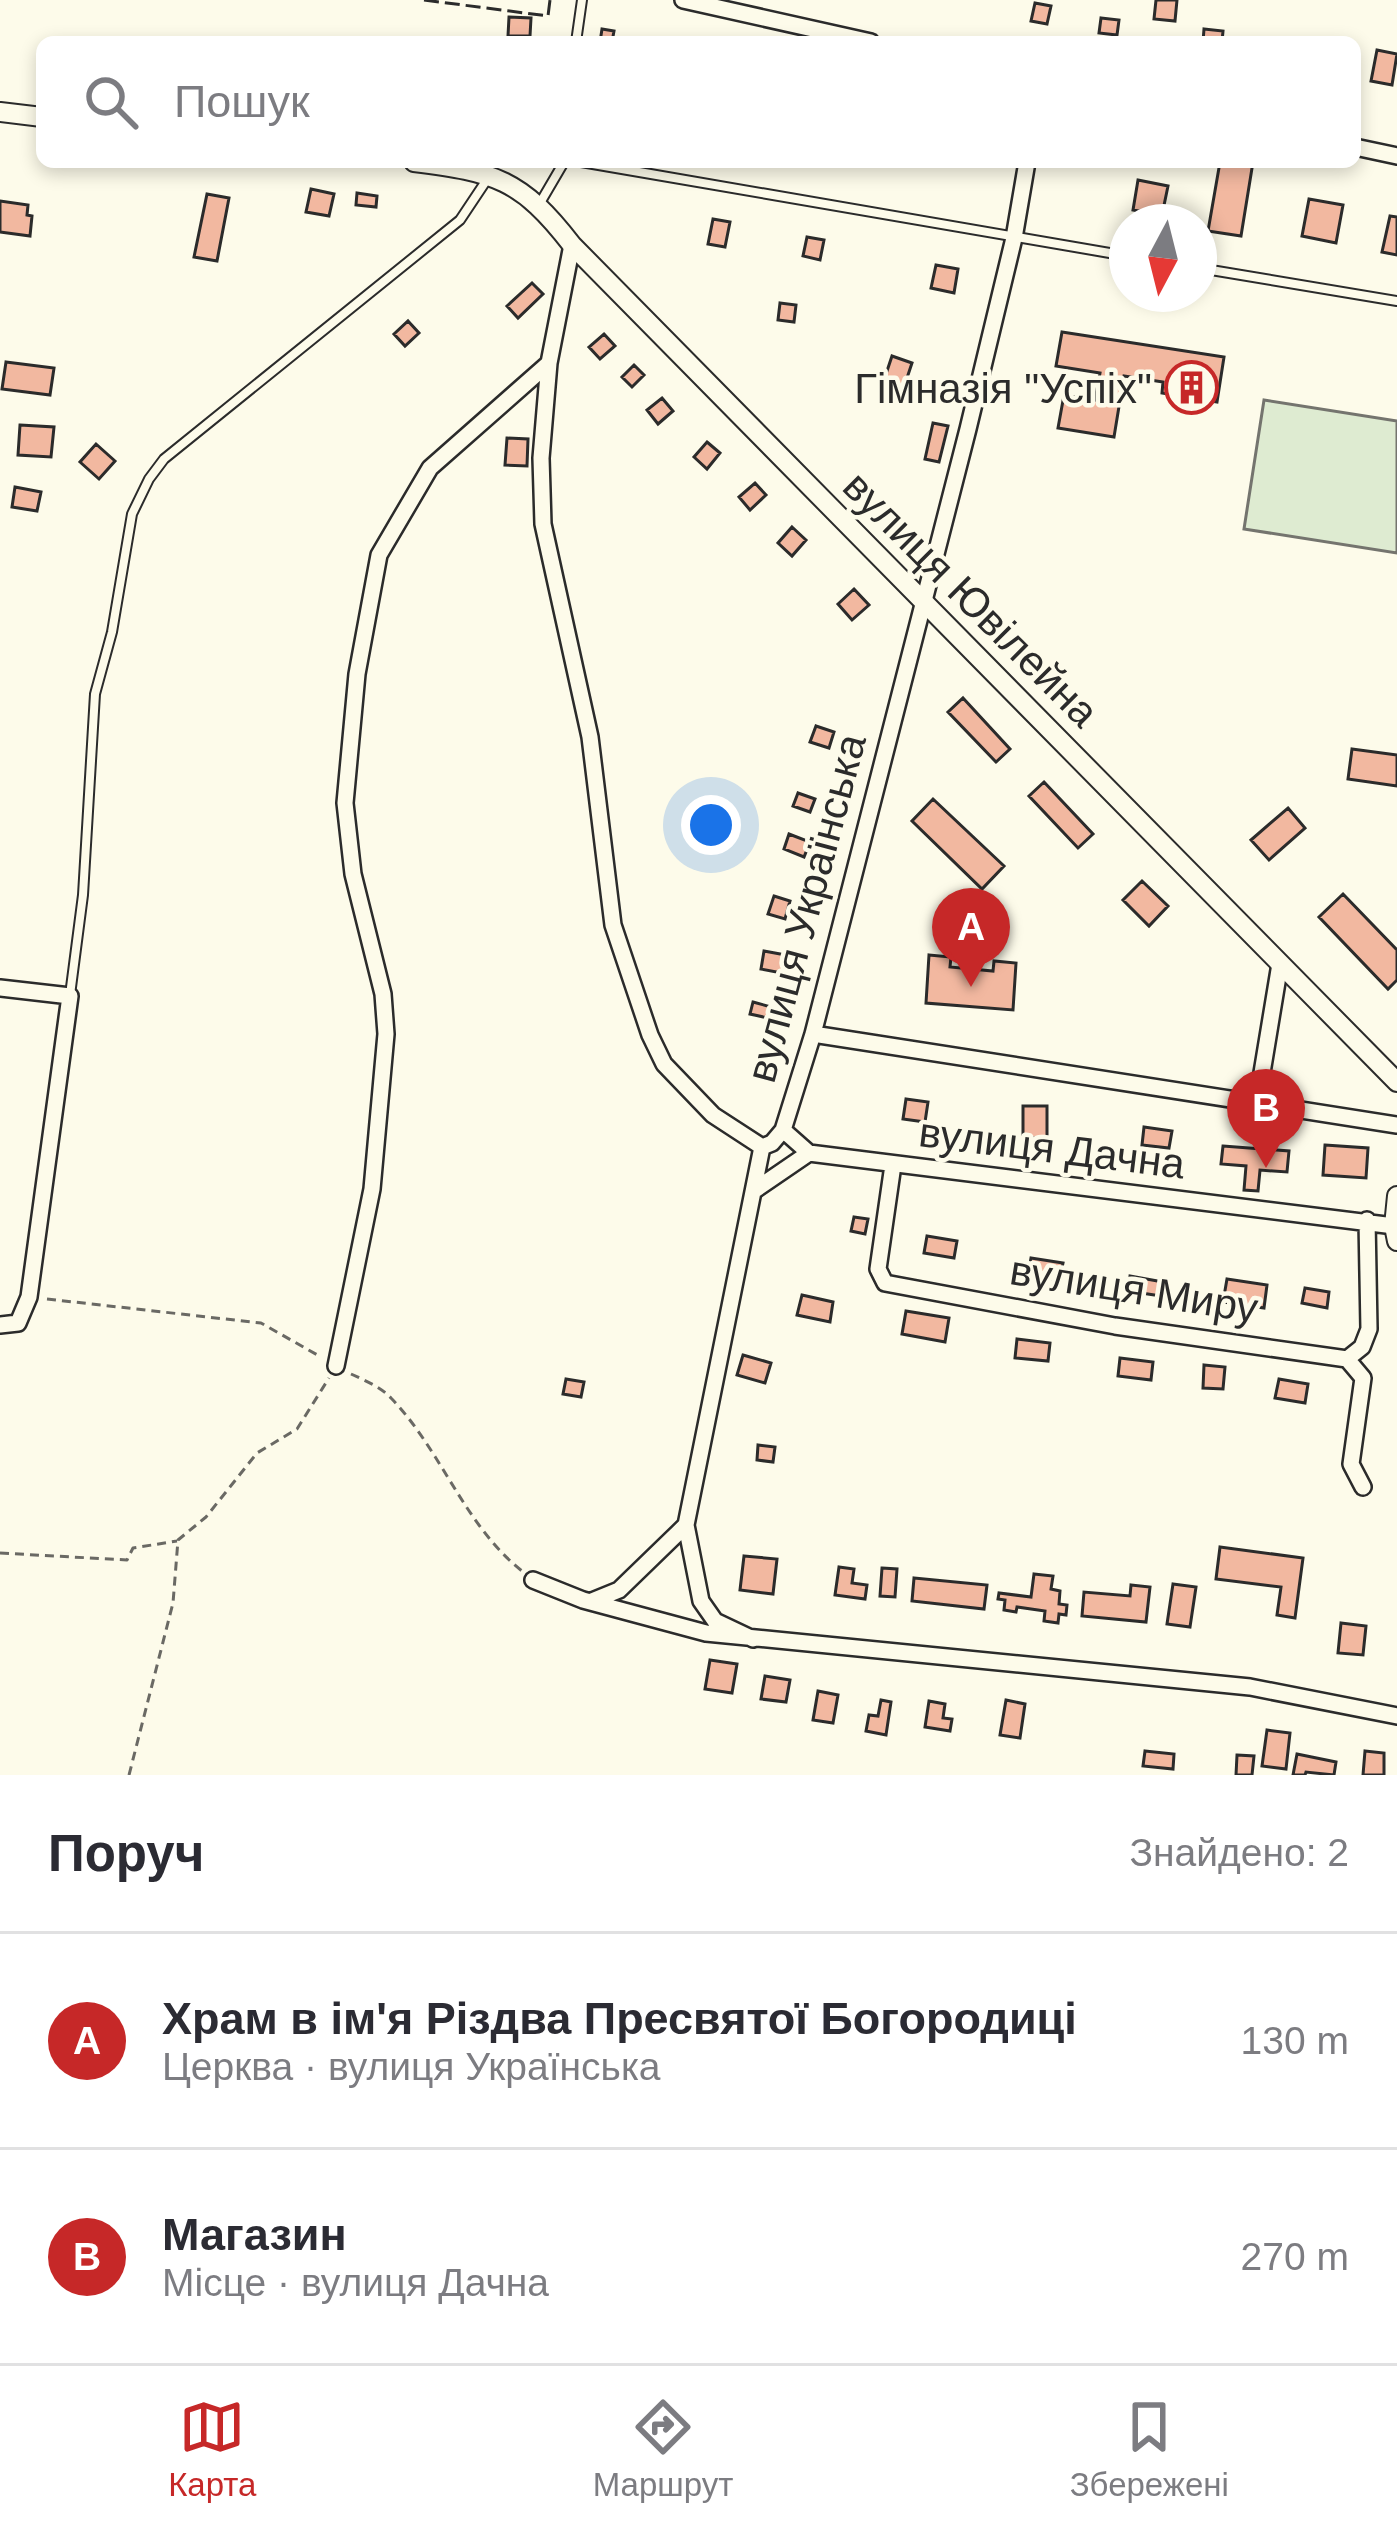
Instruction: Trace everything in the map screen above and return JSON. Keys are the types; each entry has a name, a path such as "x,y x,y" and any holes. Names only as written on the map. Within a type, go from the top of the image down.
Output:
{"street":[{"path":"683,0 844,36"},
{"path":"0,112 36,116"},
{"path":"1361,148 1397,156"},
{"name":"вулиця Ювілейна","path":"449,168 490,175 540,203 572,245 1397,1082"},
{"name":"вулиця Українська","path":"762,1147 783,1130 813,1034 1014,238 1026,168"},
{"path":"572,245 549,363 543,524 590,737 613,925 664,1064 713,1115 762,1147 686,1525 701,1601 715,1621 753,1639"},
{"path":"336,1366 372,1189 386,1034 383,994 353,874 345,803 356,674 379,555 430,468 549,363"},
{"path":"1257,1103 1280,964"},
{"path":"0,988 70,996 29,1297 18,1323 0,1325"},
{"path":"813,1034 1397,1125"},
{"path":"755,1190 809,1153 783,1130"},
{"name":"вулиця Дачна","path":"809,1153 1367,1220 1395,1233"},
{"name":"вулиця Миру","path":"893,1165 878,1269 885,1283 1115,1326 1347,1359"},
{"path":"1395,1233 1397,1196"},
{"path":"1363,1487 1351,1464 1363,1378 1347,1359 1362,1347 1369,1329 1367,1220"},
{"path":"591,1601 619,1590 686,1525"},
{"path":"633,1614 635,1575"},
{"path":"533,1580 706,1633 1250,1687 1397,1716"}],"lane":[{"path":"577,36 581,0"},
{"path":"540,203 560,168"},
{"path":"615,168 1109,253"},
{"path":"70,996 83,895 94,694 112,632 132,514 149,478 164,459 460,220 490,175"},
{"path":"1217,271 1397,301"}],"path":[{"path":"29,1297 261,1323 388,1394 503,1556 533,1580"},
{"path":"0,1553 127,1561 133,1549 178,1540 206,1517 257,1453 297,1429 336,1366"},
{"path":"129,1775 173,1603 178,1540"}],"green space":[{"path":"1264,400 1397,421 1397,553 1244,529"}],"building":[{"path":"1156,0 1177,0 1175,21 1154,19"},
{"path":"1035,3 1051,6 1047,24 1031,21"},
{"path":"509,17 531,18 530,36 508,36"},
{"path":"1101,18 1119,20 1117,35 1099,33"},
{"path":"1204,29 1223,31 1223,36 1203,36"},
{"path":"1377,50 1397,54 1392,85 1371,81"},
{"path":"1219,168 1252,168 1241,236 1217,232 1217,204 1213,204"},
{"path":"1138,180 1168,186 1164,204 1134,204"},
{"path":"311,189 334,194 329,216 306,212"},
{"path":"357,193 377,196 376,207 356,205"},
{"path":"207,194 229,198 217,261 194,257"},
{"path":"1309,199 1343,205 1336,243 1302,236"},
{"path":"0,201 28,205 30,236 0,232"},
{"path":"1390,216 1397,217 1397,255 1382,252"},
{"path":"713,219 730,222 725,247 708,244"},
{"path":"807,237 824,240 820,260 803,256"},
{"path":"936,265 958,269 954,293 931,288"},
{"path":"532,283 543,294 518,318 507,306"},
{"path":"780,303 796,305 794,322 778,320"},
{"path":"408,321 419,333 405,346 394,334"},
{"name":"Гімназія \"Успіх\"","path":"1062,332 1224,357 1217,402 1162,393 1163,382 1124,376 1114,437 1058,428 1064,395 1095,400 1100,373 1056,366"},
{"path":"604,334 615,346 600,359 589,347"},
{"path":"892,356 912,363 902,393 882,386"},
{"path":"6,362 54,368 50,395 2,389"},
{"path":"634,365 644,375 632,387 622,377"},
{"path":"662,398 673,411 658,424 647,410"},
{"path":"933,423 948,426 939,462 925,459"},
{"path":"20,425 54,427 51,457 18,455"},
{"path":"507,438 528,439 527,466 505,465"},
{"path":"707,442 720,453 707,469 694,457"},
{"path":"96,444 115,461 99,479 80,462"},
{"path":"755,483 766,495 750,510 739,497"},
{"path":"15,487 41,492 37,511 12,507"},
{"path":"792,527 806,540 792,556 778,543"},
{"path":"854,589 869,605 852,620 838,604"},
{"path":"963,698 1010,749 996,762 948,712"},
{"path":"816,726 834,732 829,748 810,742"},
{"path":"1352,749 1397,755 1397,786 1348,779"},
{"path":"1044,782 1093,834 1078,848 1029,796"},
{"path":"798,793 815,799 810,812 793,806"},
{"path":"933,799 1004,866 982,889 912,821"},
{"path":"1288,808 1305,828 1269,860 1251,840"},
{"path":"789,834 810,842 804,857 784,849"},
{"path":"1142,881 1168,906 1149,926 1123,900"},
{"path":"1343,894 1397,950 1397,980 1388,989 1319,917"},
{"path":"774,896 790,901 785,919 768,914"},
{"path":"764,951 791,956 787,974 761,969"},
{"path":"929,955 951,957 950,967 993,971 994,961 1016,963 1013,1010 926,1003"},
{"path":"753,1002 771,1007 768,1018 750,1014"},
{"path":"906,1099 928,1102 925,1122 903,1119"},
{"path":"1023,1106 1047,1106 1047,1138 1023,1138"},
{"path":"1144,1127 1172,1131 1169,1148 1142,1145"},
{"path":"1325,1145 1368,1148 1366,1178 1323,1175"},
{"path":"1223,1146 1289,1151 1287,1172 1260,1170 1258,1191 1244,1190 1246,1166 1221,1164"},
{"path":"854,1217 868,1219 865,1234 851,1231"},
{"path":"927,1236 957,1241 954,1258 924,1253"},
{"path":"1031,1258 1063,1263 1059,1281 1028,1275"},
{"path":"1130,1276 1163,1282 1161,1296 1128,1291"},
{"path":"1227,1279 1267,1285 1264,1308 1223,1302"},
{"path":"1305,1288 1329,1292 1327,1308 1302,1303"},
{"path":"802,1295 833,1302 830,1322 797,1315"},
{"path":"906,1311 949,1318 945,1342 902,1334"},
{"path":"1017,1339 1050,1343 1048,1361 1015,1358"},
{"path":"743,1355 771,1363 765,1383 737,1375"},
{"path":"1120,1358 1153,1362 1151,1380 1118,1376"},
{"path":"1204,1365 1225,1367 1223,1389 1203,1388"},
{"path":"566,1379 584,1382 581,1397 563,1394"},
{"path":"1279,1379 1308,1384 1305,1403 1275,1398"},
{"path":"758,1445 775,1447 773,1462 757,1460"},
{"path":"1220,1547 1303,1558 1295,1618 1277,1615 1281,1587 1216,1579"},
{"path":"744,1556 777,1559 773,1594 740,1590"},
{"path":"839,1567 854,1569 852,1583 867,1585 865,1599 835,1595"},
{"path":"882,1568 897,1569 895,1597 880,1596"},
{"path":"1034,1574 1053,1576 1051,1589 1060,1591 1059,1604 1067,1605 1058,1623 1044,1621 1045,1611 1004,1610 1005,1600 998,1599 999,1593 1031,1597"},
{"path":"914,1578 987,1585 984,1609 912,1601"},
{"path":"1173,1584 1196,1587 1190,1627 1167,1624"},
{"path":"1131,1585 1150,1587 1146,1622 1082,1616 1084,1592 1130,1596"},
{"path":"1341,1623 1366,1626 1363,1655 1338,1653"},
{"path":"710,1660 737,1664 732,1693 705,1689"},
{"path":"765,1676 790,1680 786,1702 761,1699"},
{"path":"818,1691 838,1695 833,1723 813,1720"},
{"path":"881,1700 891,1702 886,1735 866,1731 869,1715 878,1716"},
{"path":"1006,1700 1025,1704 1020,1738 1000,1735"},
{"path":"929,1701 945,1704 943,1718 952,1719 950,1731 925,1727"},
{"path":"1267,1730 1290,1733 1286,1769 1262,1766"},
{"path":"1145,1751 1174,1754 1173,1769 1143,1766"},
{"path":"1365,1751 1384,1753 1384,1775 1363,1775"},
{"path":"1297,1754 1336,1762 1334,1775 1293,1775"},
{"path":"1237,1755 1254,1756 1252,1775 1236,1775"}],"fence":[{"path":"424,0 548,16 550,0"}],"place":[{"name":"Гімназія \"Успіх\"","path":"1191,388"},
{"name":"Храм в ім'я Різдва Пресвятої Богородиці","path":"971,987"},
{"name":"Магазин","path":"1266,1168"}]}
